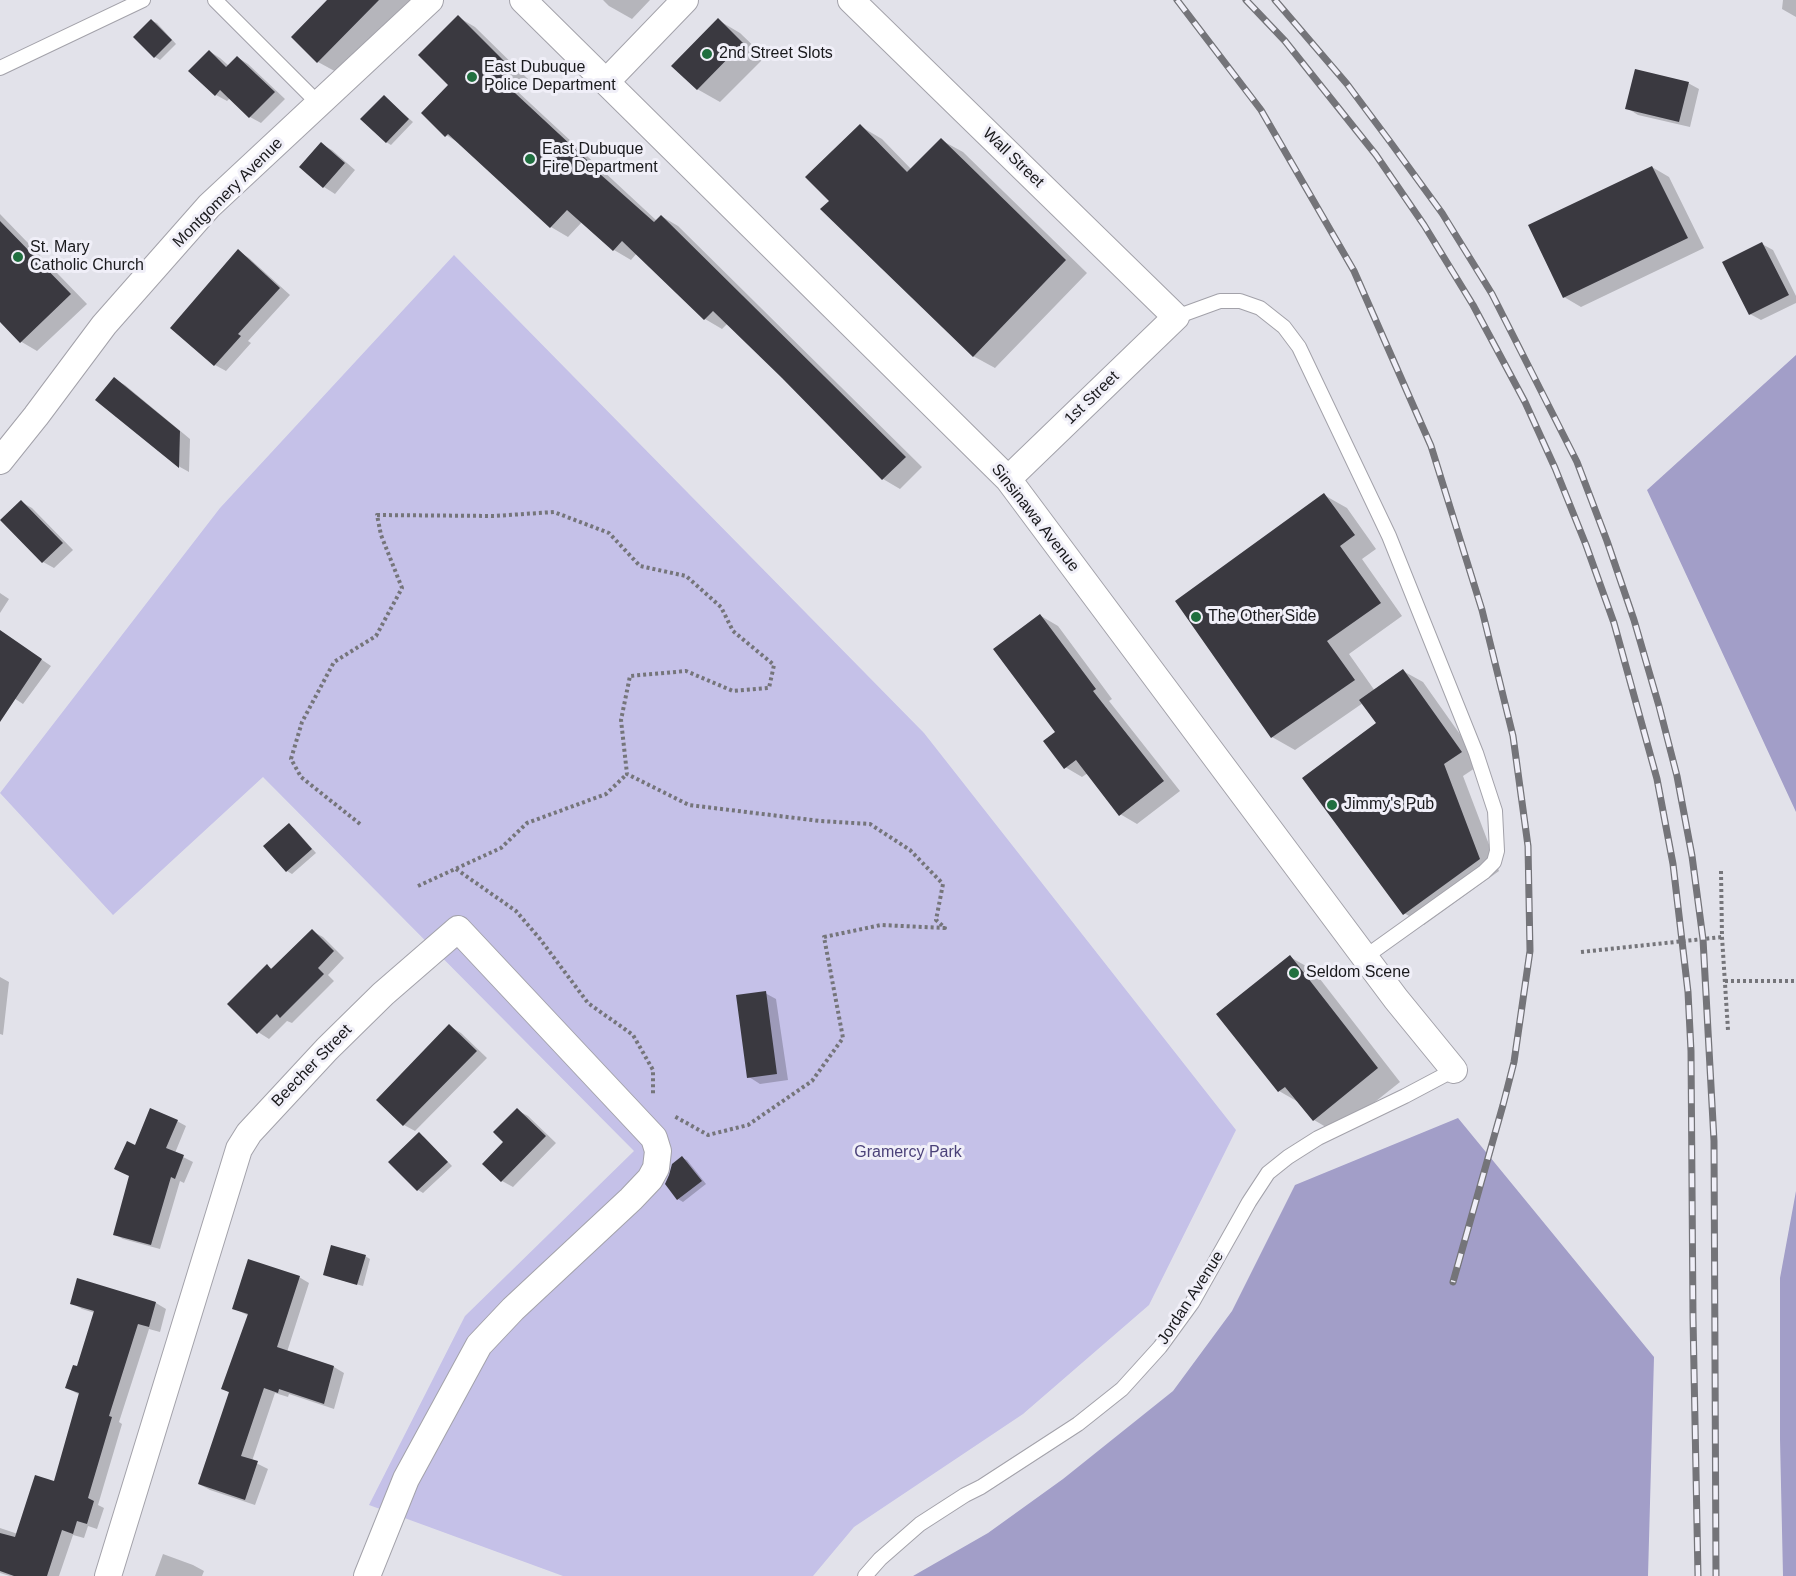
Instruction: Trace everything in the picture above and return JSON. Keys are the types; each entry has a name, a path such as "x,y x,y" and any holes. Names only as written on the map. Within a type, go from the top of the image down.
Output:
{"street":[{"name":"Montgomery Avenue","path":"0,460 104,325 209,206 430,0"},
{"name":"Sinsinawa Avenue","path":"523,0 1008,479 1396,999 1455,1070"},
{"path":"606,82 685,0"},
{"name":"Wall Street","path":"851,0 1176,317"},
{"name":"1st Street","path":"1008,479 1176,317"},
{"name":"Beecher Street","path":"108,1576 239,1149 249,1133 327,1049 383,994 458,929 654,1138 658,1151 656,1168 650,1179 632,1199 513,1309 479,1345 406,1479 367,1576"}],"lane":[{"path":"0,68 143,0"},
{"path":"215,0 319,104"},
{"path":"1176,317 1220,301 1240,301 1260,308 1284,327 1299,347 1389,536 1476,753 1495,811 1497,851 1494,862 1485,872 1365,957"},
{"name":"Jordan Avenue","path":"866,1576 880,1559 920,1524 1078,1424 1122,1389 1160,1347 1192,1303 1268,1173 1318,1138 1455,1070"}],"path":[{"path":"360,824 301,777 291,759 302,722 334,662 376,636 402,588 381,535 377,515 494,516 554,512 609,533 640,566 686,576 721,607 734,631 774,665 769,688 733,691 686,671 630,676 621,720 627,774"},
{"path":"418,886 501,848 527,823 606,794 627,774"},
{"path":"627,774 689,805 870,824 910,850 943,884 936,920 945,928 881,925 824,937 843,1038 812,1081 748,1125 738,1128 708,1135 671,1115"},
{"path":"456,868 516,911 588,1003 633,1035 653,1070 653,1105"},
{"path":"1720,871 1728,1030"},
{"path":"1581,952 1722,937"},
{"path":"1725,981 1796,981"}],"green space":[{"name":"Gramercy Park","path":"454,255 924,733 1236,1130 1149,1305 1023,1414 854,1527 813,1576 563,1576 369,1505 465,1316 634,1151 263,777 113,915 0,793 220,508"}],"shaded area":[{"path":"1796,355 1796,812 1647,490"},
{"path":"1458,1118 1654,1357 1648,1576 913,1576 988,1533 1063,1479 1173,1391 1232,1311 1295,1185"},
{"path":"1796,1191 1796,1576 1783,1576 1780,1278"}],"building":[{"path":"327,0 379,0 317,63 291,37"},
{"path":"458,15 512,69 501,80 654,222 661,215 906,457 882,480 713,311 704,320 622,241 613,251 567,210 550,228 448,134 445,137 421,113 448,85 418,55"},
{"name":"2nd Street Slots","path":"718,18 743,43 697,90 671,66"},
{"path":"151,19 172,40 154,58 133,37"},
{"path":"209,50 226,67 237,56 275,92 249,118 220,90 215,96 188,71"},
{"path":"1635,69 1689,82 1679,122 1625,109"},
{"path":"384,95 409,119 386,143 360,119"},
{"path":"860,124 907,172 941,138 1066,260 973,357 820,209 829,201 805,177"},
{"path":"321,142 345,163 323,188 299,167"},
{"path":"1652,166 1688,238 1563,298 1528,225"},
{"name":"St. Mary Catholic Church","path":"0,221 71,294 20,343 0,322"},
{"path":"1762,242 1789,295 1749,315 1722,262"},
{"path":"238,249 280,288 238,334 241,336 214,366 170,328"},
{"path":"114,377 180,431 179,468 95,400"},
{"path":"1324,493 1355,535 1340,546 1381,603 1327,641 1355,680 1271,738 1175,601"},
{"path":"21,500 63,543 42,563 0,520"},
{"path":"1040,614 1096,689 1093,691 1164,781 1119,816 1076,760 1064,769 1043,741 1055,732 993,649"},
{"path":"0,630 42,659 0,722"},
{"path":"1403,669 1462,752 1444,764 1480,859 1403,915 1302,778 1376,723 1359,700"},
{"path":"289,823 312,849 286,872 263,846"},
{"path":"312,929 334,951 318,968 324,974 280,1018 277,1014 257,1034 227,1004 267,964 271,969"},
{"path":"1290,955 1378,1068 1313,1121 1285,1087 1278,1092 1216,1014"},
{"path":"766,991 777,1074 747,1078 736,995"},
{"path":"449,1024 477,1051 403,1126 376,1100"},
{"path":"150,1108 178,1120 166,1148 184,1155 175,1179 171,1177 151,1245 113,1235 129,1176 114,1169 127,1141 135,1145"},
{"path":"517,1108 546,1136 501,1182 482,1164 503,1142 493,1132"},
{"path":"419,1132 448,1162 417,1191 388,1162"},
{"path":"682,1156 702,1181 677,1200 665,1184 672,1164"},
{"path":"331,1245 366,1255 357,1285 323,1275"},
{"path":"248,1259 300,1276 277,1347 334,1366 324,1404 279,1389 278,1393 264,1388 241,1456 258,1461 245,1500 198,1484 229,1392 221,1389 248,1314 232,1309"},
{"path":"77,1278 156,1302 149,1327 138,1324 109,1416 112,1417 88,1498 94,1501 87,1524 77,1521 73,1534 62,1530 47,1576 14,1576 0,1571 0,1533 15,1537 35,1475 54,1481 79,1393 65,1388 73,1365 77,1366 94,1311 70,1304"}],"railway":[{"path":"1177,0 1261,110 1354,271 1431,446 1482,610 1513,736 1528,846 1530,951 1514,1062 1453,1282"},
{"path":"1246,0 1285,41 1376,155 1424,225 1473,305 1525,402 1555,468 1614,623 1657,779 1673,864 1688,992 1691,1051 1698,1576"},
{"path":"1275,0 1347,84 1391,143 1442,213 1492,294 1577,462 1634,620 1659,706 1677,776 1692,856 1703,939 1714,1141 1716,1576"}],"place":[{"name":"2nd Street Slots","path":"707,54"},
{"name":"East Dubuque Police Department","path":"472,77"},
{"name":"East Dubuque Fire Department","path":"530,159"},
{"name":"St. Mary Catholic Church","path":"18,257"},
{"name":"The Other Side","path":"1196,617"},
{"name":"Jimmy's Pub","path":"1332,805"},
{"name":"Seldom Scene","path":"1294,973"}]}
